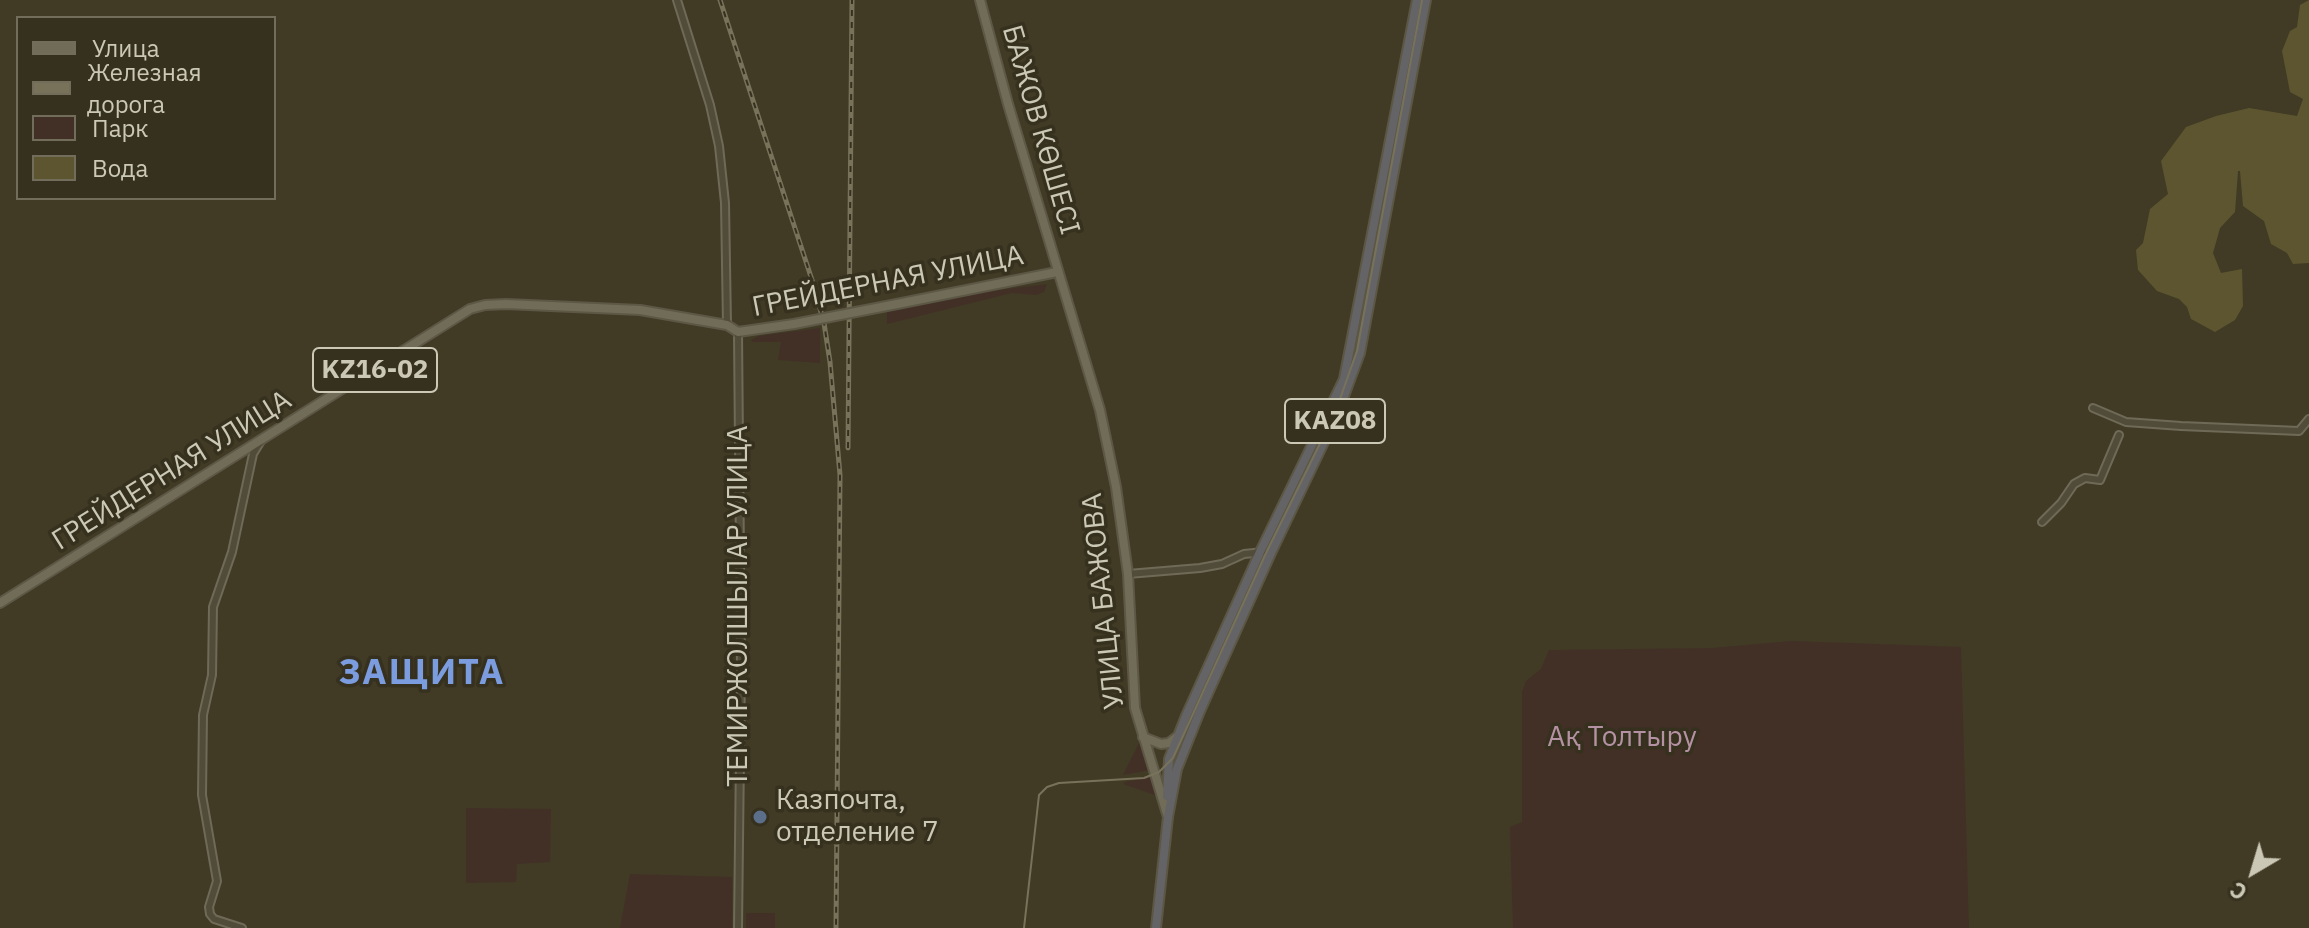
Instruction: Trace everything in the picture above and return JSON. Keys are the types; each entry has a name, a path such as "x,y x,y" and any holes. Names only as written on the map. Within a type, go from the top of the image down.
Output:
{"highway":[{"path":"1168,817 1169,759 1178,736 1260,552 1344,379 1417,0"},
{"name":"KAZ08","path":"1168,817 1184,749 1271,553 1337,415 1360,353 1426,0"},
{"name":"УЛИЦА БАЖОВА","path":"1156,928 1168,817"}],"main road":[{"name":"БАЖОВ КӨШЕСІ","path":"980,0 1057,272"},
{"name":"ГРЕЙДЕРНАЯ УЛИЦА","path":"0,603 457,317 485,305 640,310 727,325 738,332 794,324 1057,272"},
{"name":"УЛИЦА БАЖОВА","path":"1057,272 1100,410 1116,487 1128,574 1134,699 1142,736 1168,817"},
{"path":"1142,736 1161,744 1169,743 1178,736"}],"street":[{"path":"677,0 710,105 719,146 725,203 727,325"},
{"name":"ТЕМИРЖОЛШЫЛАР УЛИЦА","path":"738,332 741,669 738,928"},
{"path":"2093,408 2126,422 2181,426 2299,431 2309,419"},
{"path":"2042,522 2074,484 2085,478 2100,480 2119,435"},
{"path":"242,928 226,925 210,914 209,907 217,881 202,795 201,757 203,715 212,675 213,607 232,552 253,454 263,439"},
{"path":"235,456 245,462 249,474"},
{"path":"1128,574 1200,568 1222,564 1244,554 1271,553"}],"green space":[{"path":"1047,284 1044,292 1036,295 1012,293 887,324 887,312 991,291"},
{"path":"820,328 820,363 778,360 781,342 751,340 759,336"},
{"name":"Ақ Толтыру","path":"1792,641 1961,647 1969,928 1513,928 1510,827 1522,822 1522,692 1526,681 1541,669 1549,650 1712,648"},
{"path":"1140,741 1150,770 1123,775"},
{"path":"1152,776 1158,796 1123,784 1125,782"},
{"path":"466,808 551,809 550,862 517,864 516,882 466,883"},
{"path":"630,874 732,877 732,928 620,928"},
{"path":"746,913 775,913 775,928 746,928"}],"water":[{"path":"2309,0 2309,263 2293,264 2287,253 2271,244 2264,221 2243,206 2238,171 2235,212 2220,228 2213,253 2221,273 2242,269 2243,306 2235,320 2215,332 2191,319 2187,307 2179,299 2157,291 2138,270 2136,250 2143,243 2150,209 2168,194 2161,161 2186,127 2216,116 2249,108 2297,116 2303,99 2290,92 2282,51 2290,31 2297,27 2300,5"}],"tram line":[{"path":"1024,928 1039,795 1047,787 1059,783 1144,778 1159,772 1173,758 1266,553 1335,413 1357,351 1422,0"}],"railway":[{"path":"720,0 813,283 830,362 840,475 836,928"},
{"path":"848,448 852,0"}],"place":[{"name":"Казпочта, отделение 7","path":"760,817"}],"district":[{"name":"ЗАЩИТА","path":"422,674"}]}
